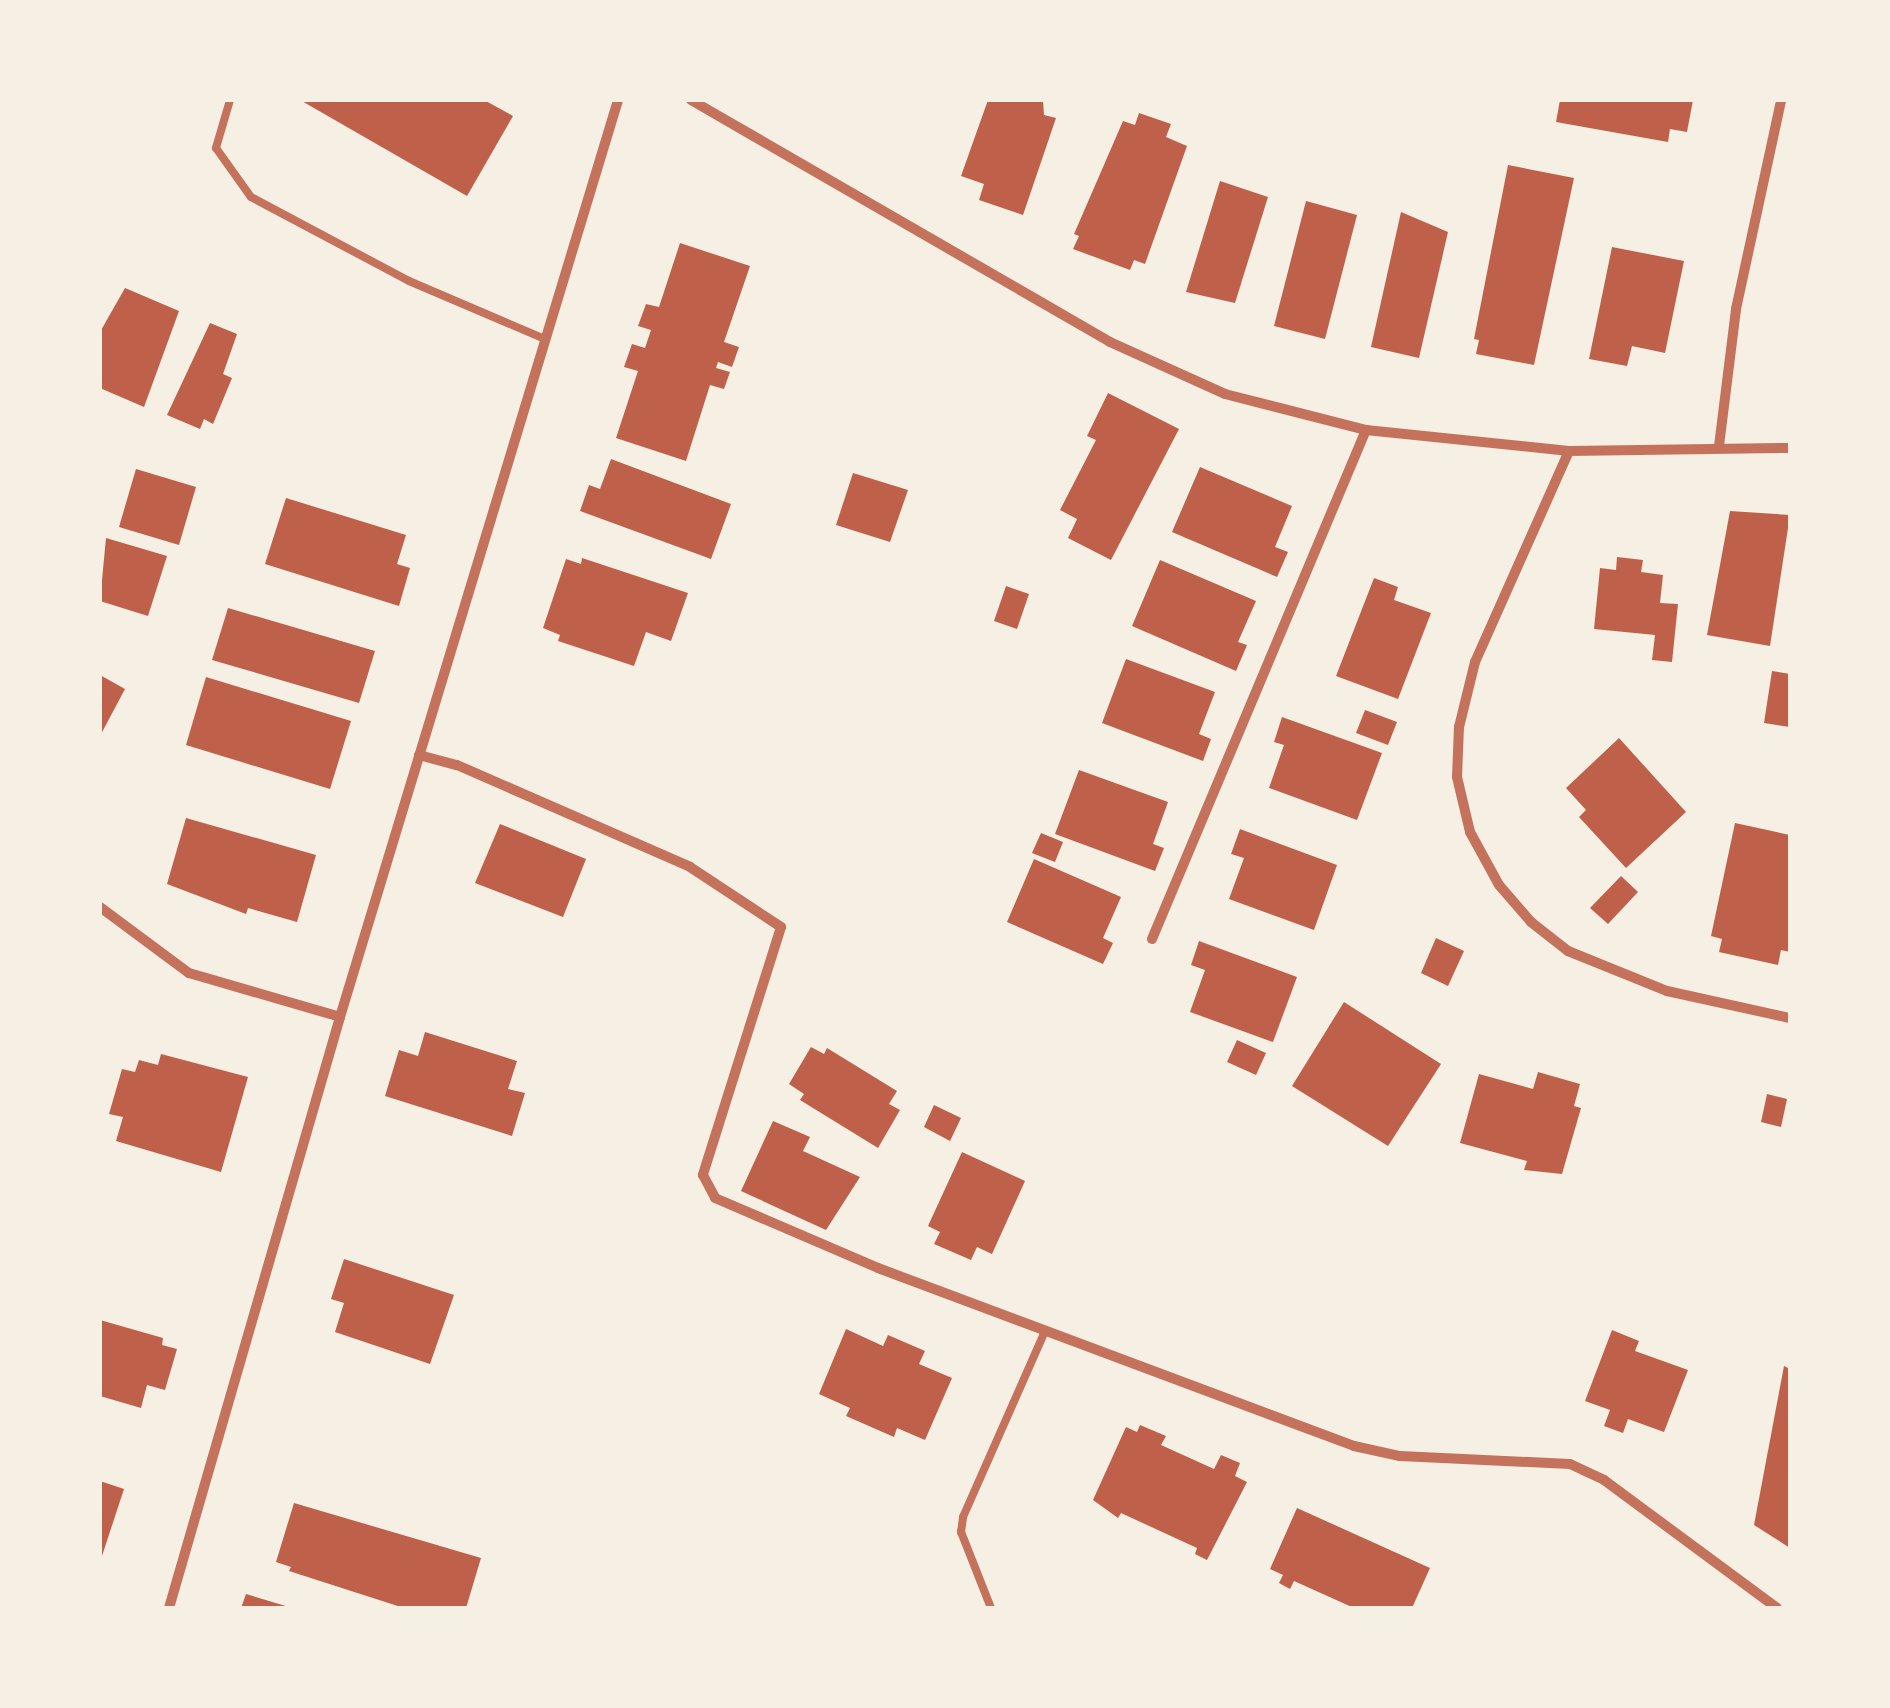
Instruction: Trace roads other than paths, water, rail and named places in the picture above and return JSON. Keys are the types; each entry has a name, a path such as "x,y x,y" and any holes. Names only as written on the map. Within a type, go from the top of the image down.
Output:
{"street":[{"path":"169,1608 340,1017 618,100"},
{"path":"691,100 1110,342 1225,394 1366,430 1568,452 1718,446 1790,448"},
{"path":"1718,446 1736,310 1780,100"},
{"path":"1152,939 1366,430"},
{"path":"1568,452 1474,662 1458,760 1470,832 1510,897 1568,951 1667,990 1790,1018"},
{"path":"419,755 458,766 690,867 780,927 703,1174 715,1198 1045,1331 1354,1446 1400,1456 1570,1464 1604,1480 1777,1608"},
{"path":"100,907 189,973 340,1017"}],"lane":[{"path":"230,100 216,148 251,197 409,281 545,339"},
{"path":"992,1608 961,1532 962,1517 1045,1331"}]}
